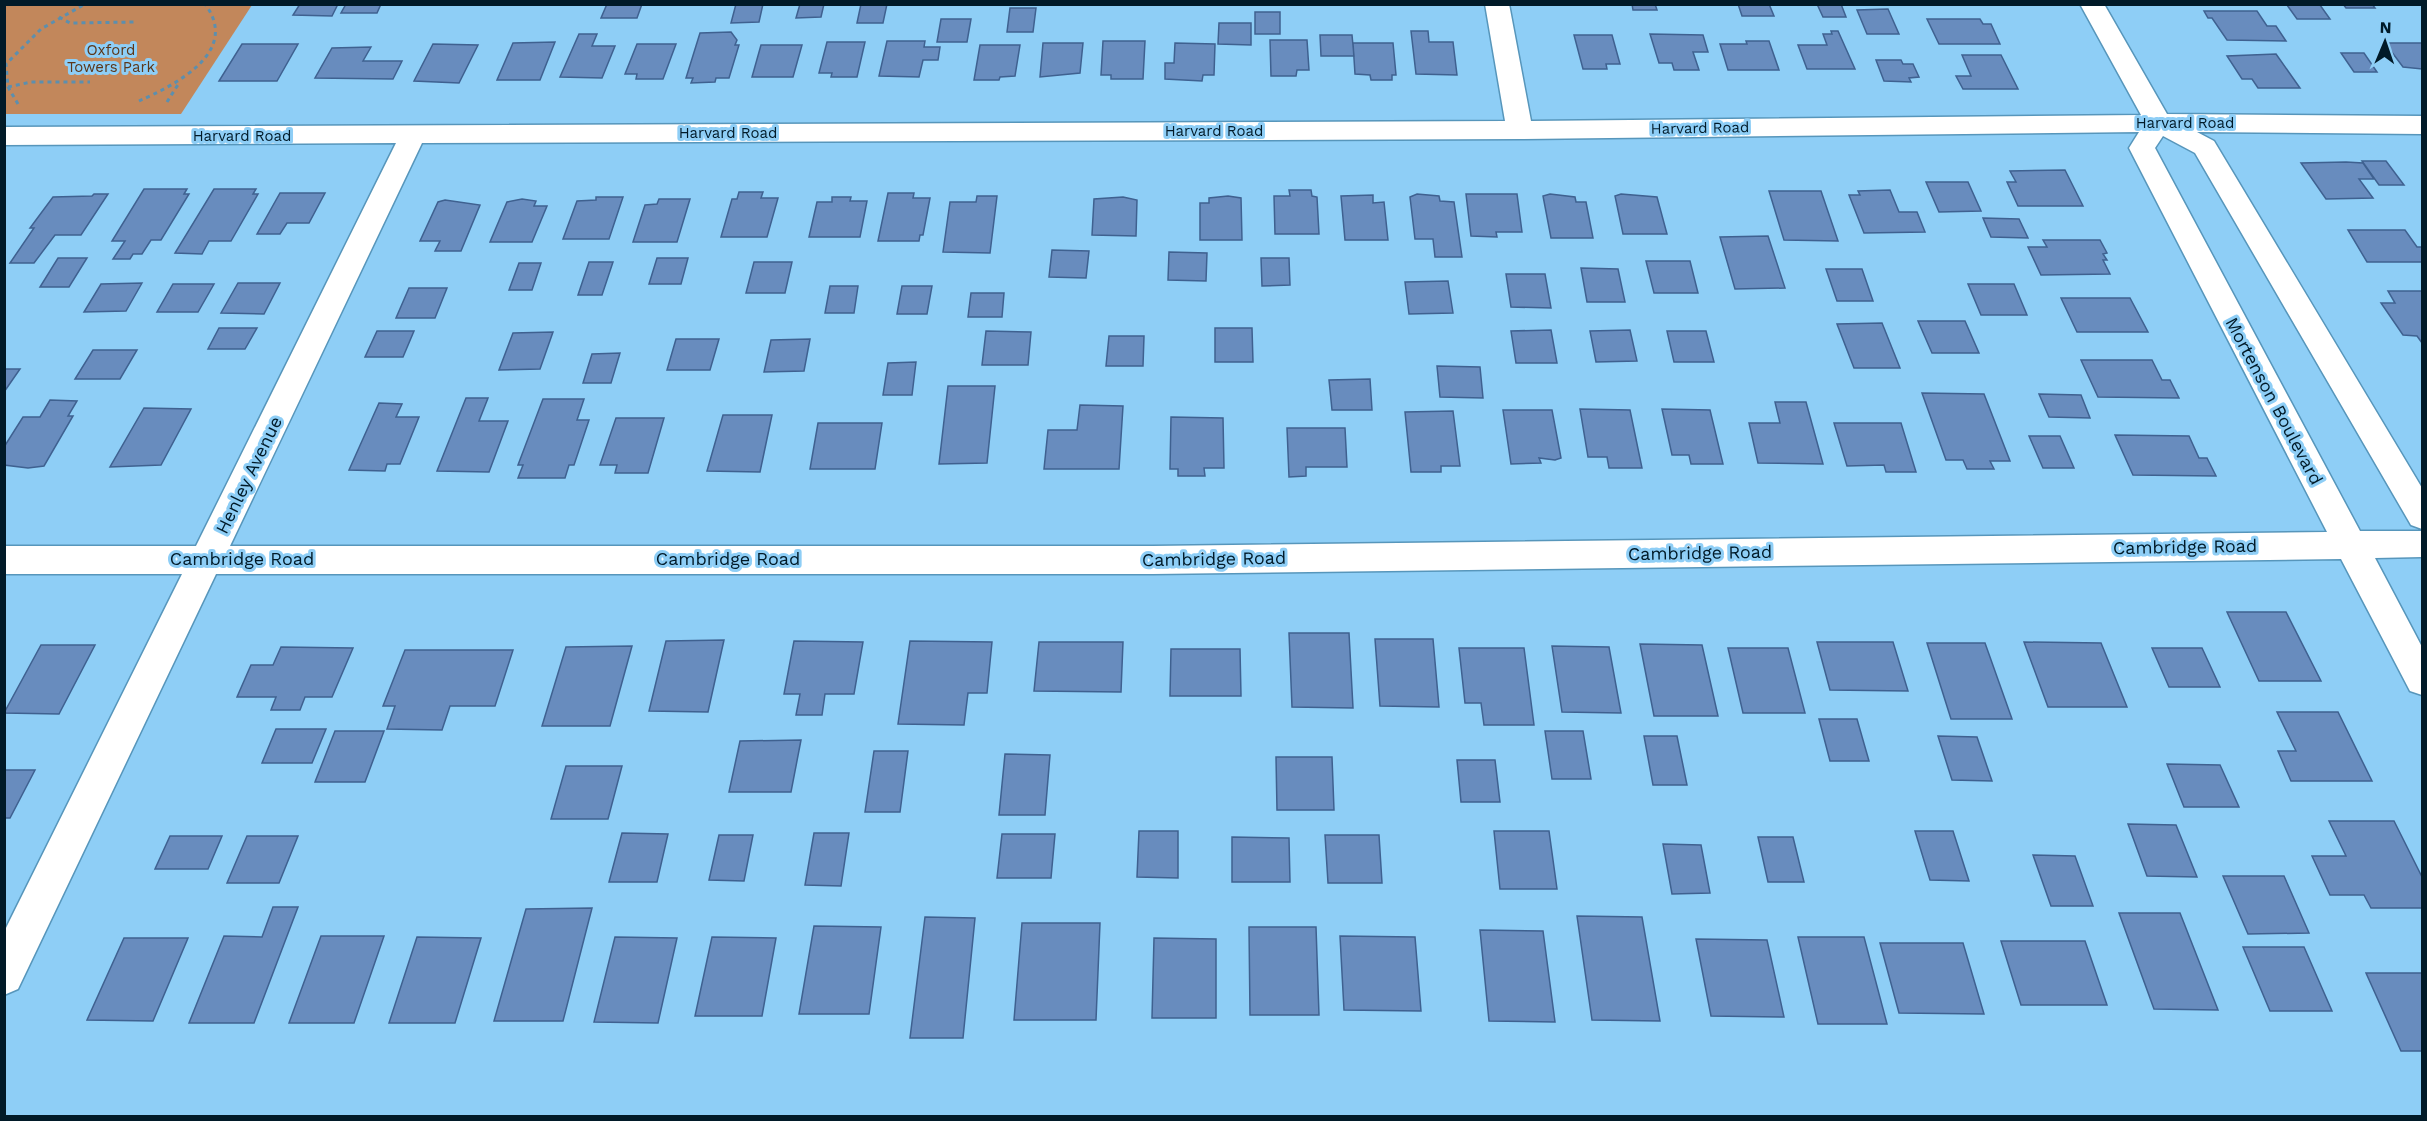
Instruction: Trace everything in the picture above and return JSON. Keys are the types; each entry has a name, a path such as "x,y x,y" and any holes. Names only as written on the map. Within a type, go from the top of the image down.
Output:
{"street":[{"path":"1497,4 1520,130"},
{"path":"2092,4 2159,123 2205,147 2422,516"},
{"name":"Harvard Road","path":"4,136 1520,130 2159,123 2422,125"},
{"name":"Mortenson Boulevard","path":"2159,123 2142,148 2422,680"},
{"name":"Henley Avenue","path":"4,975 413,135"},
{"name":"Cambridge Road","path":"4,560 1153,560 2422,544"}],"path":[{"path":"21,107 8,87 5,65 35,32 58,16 85,4"},
{"path":"165,105 180,83 212,48 217,33 215,18 205,4"},
{"path":"58,16 70,23 135,22"},
{"path":"8,87 31,82 90,82"},
{"path":"137,102 180,83"}],"green space":[{"name":"Oxford Towers Park","path":"4,5 252,5 181,114 5,114"}],"building":[{"path":"300,4 338,4 332,16 293,15"},
{"path":"346,4 381,4 377,13 341,13"},
{"path":"607,4 642,4 637,18 601,18"},
{"path":"736,4 763,4 759,22 731,23"},
{"path":"800,4 824,4 821,17 796,18"},
{"path":"861,4 887,4 883,23 857,23"},
{"path":"1632,4 1655,4 1657,10 1633,10"},
{"path":"1738,4 1769,4 1774,16 1742,16"},
{"path":"1817,4 1841,4 1846,17 1823,17"},
{"path":"2343,4 2372,4 2375,8 2346,8"},
{"path":"2287,5 2320,5 2330,19 2297,19"},
{"path":"1010,8 1036,8 1033,32 1007,32"},
{"path":"1888,9 1899,34 1867,34 1857,10"},
{"path":"2204,11 2257,11 2267,26 2276,26 2286,41 2227,40 2212,18 2208,18"},
{"path":"1255,12 1280,12 1280,34 1255,34"},
{"path":"941,19 971,19 967,42 937,42"},
{"path":"1927,19 1980,19 1983,24 1991,24 2000,44 1939,44"},
{"path":"1219,23 1251,23 1251,45 1218,44"},
{"path":"1411,31 1428,31 1429,42 1453,42 1457,75 1416,74"},
{"path":"1831,31 1838,31 1855,69 1807,69 1798,45 1827,45 1823,34 1832,34"},
{"path":"731,32 737,40 735,45 739,45 729,78 716,78 715,82 691,83 693,78 686,78 700,33"},
{"path":"579,34 597,34 592,46 615,46 602,78 560,77"},
{"path":"1650,34 1703,35 1708,52 1693,52 1699,70 1674,70 1672,63 1659,63"},
{"path":"1320,35 1352,35 1354,56 1321,56"},
{"path":"1574,35 1612,35 1620,64 1606,64 1607,69 1583,69"},
{"path":"1270,40 1307,40 1309,70 1297,70 1296,76 1271,76"},
{"path":"887,41 925,41 924,47 940,47 938,60 923,60 919,77 879,76"},
{"path":"1103,41 1145,41 1143,79 1111,79 1111,75 1101,75"},
{"path":"1746,41 1769,41 1779,70 1728,70 1720,44 1747,44"},
{"path":"555,42 540,80 497,80 513,43"},
{"path":"827,42 865,42 857,77 831,77 832,73 819,73"},
{"path":"1043,43 1083,43 1080,73 1040,77"},
{"path":"1175,43 1215,44 1214,75 1203,75 1202,81 1165,79 1165,63 1174,63"},
{"path":"1353,43 1393,43 1396,75 1392,75 1392,80 1371,80 1370,75 1355,74"},
{"path":"2385,43 2422,43 2422,69 2403,67"},
{"path":"242,44 298,44 277,81 219,81"},
{"path":"433,44 478,45 459,83 414,81"},
{"path":"637,44 676,44 663,79 636,79 637,74 625,74"},
{"path":"761,45 802,45 793,77 752,77"},
{"path":"980,45 1020,45 1015,76 1000,77 999,80 974,80"},
{"path":"371,47 363,61 402,61 393,79 315,78 332,48"},
{"path":"2341,53 2364,53 2377,72 2354,72"},
{"path":"2276,54 2300,88 2258,88 2252,79 2242,79 2227,56"},
{"path":"1962,55 2001,55 2018,89 1963,89 1956,76 1971,76"},
{"path":"1876,60 1901,60 1903,64 1913,64 1919,77 1909,78 1911,82 1884,81"},
{"path":"2362,161 2386,161 2404,185 2379,185"},
{"path":"2301,163 2363,163 2374,179 2359,179 2373,198 2326,199"},
{"path":"2065,170 2083,206 2018,206 2007,182 2016,182 2010,171"},
{"path":"1926,182 1968,182 1981,211 1939,212"},
{"path":"144,189 187,189 184,194 189,194 161,240 151,240 142,254 133,254 130,259 113,259 125,241 112,241"},
{"path":"214,189 256,189 253,194 258,194 231,241 209,241 202,254 175,253"},
{"path":"1289,190 1311,190 1312,196 1317,197 1319,234 1275,234 1274,196 1290,196"},
{"path":"1890,190 1899,212 1917,212 1925,232 1864,233 1849,195 1860,195 1858,191"},
{"path":"1769,191 1821,191 1838,241 1784,240"},
{"path":"739,192 763,192 761,198 778,198 767,237 721,237 732,199 737,199"},
{"path":"280,193 325,193 309,223 287,223 280,234 257,234"},
{"path":"888,193 914,193 913,198 930,198 923,235 920,235 919,241 878,241"},
{"path":"108,194 81,235 55,235 34,263 10,263 34,228 30,228 53,197 92,196"},
{"path":"1417,194 1439,196 1440,201 1454,202 1462,257 1435,257 1433,239 1415,239 1410,197"},
{"path":"1466,194 1517,194 1522,232 1496,232 1497,237 1471,236"},
{"path":"1550,194 1575,197 1576,202 1586,202 1593,238 1551,238 1543,196"},
{"path":"1621,194 1657,197 1667,234 1623,234 1615,196"},
{"path":"1373,195 1373,203 1384,202 1388,240 1345,240 1341,196"},
{"path":"977,196 997,196 990,253 943,252 950,202 976,202"},
{"path":"1228,196 1241,198 1242,240 1200,240 1200,203 1209,203 1209,198"},
{"path":"596,197 623,197 609,239 563,239 577,201 596,200"},
{"path":"832,197 851,197 850,201 867,201 860,237 809,237 817,202 832,202"},
{"path":"1123,197 1137,200 1136,236 1092,235 1094,199"},
{"path":"522,199 536,201 534,206 547,206 532,242 490,242 507,202"},
{"path":"659,199 690,199 677,242 633,242 645,205 657,204"},
{"path":"445,200 480,205 461,251 435,251 440,241 420,241 438,202"},
{"path":"1983,218 2019,219 2028,238 1991,237"},
{"path":"2348,230 2405,230 2417,247 2422,247 2422,262 2367,262"},
{"path":"1768,236 1785,288 1735,289 1720,237"},
{"path":"2043,240 2100,240 2107,253 2103,254 2107,260 2103,260 2110,274 2041,275 2028,247 2047,247"},
{"path":"1052,250 1089,251 1086,278 1049,277"},
{"path":"1169,252 1207,253 1206,281 1168,280"},
{"path":"58,258 87,258 69,287 40,287"},
{"path":"657,258 688,258 681,284 649,284"},
{"path":"1261,258 1289,258 1290,285 1262,286"},
{"path":"1646,261 1690,261 1698,293 1654,293"},
{"path":"589,262 613,262 602,295 578,295"},
{"path":"754,262 792,262 785,293 746,293"},
{"path":"519,263 541,263 532,290 509,290"},
{"path":"1581,268 1618,269 1625,302 1587,302"},
{"path":"1826,269 1862,269 1873,301 1837,301"},
{"path":"1506,274 1545,274 1551,308 1511,307"},
{"path":"1448,281 1453,313 1409,314 1405,282"},
{"path":"142,283 126,311 84,312 101,284"},
{"path":"238,283 280,283 264,314 221,313"},
{"path":"173,284 214,284 198,312 157,312"},
{"path":"1968,284 2014,284 2027,315 1981,315"},
{"path":"830,286 858,286 854,313 825,313"},
{"path":"902,286 932,286 927,314 897,314"},
{"path":"409,288 447,288 435,318 396,318"},
{"path":"2388,291 2422,291 2422,343 2417,336 2403,335 2381,303 2395,303"},
{"path":"971,293 1004,293 1002,317 968,317"},
{"path":"2061,298 2130,298 2148,332 2077,332"},
{"path":"1918,321 1965,321 1979,353 1932,353"},
{"path":"1882,323 1900,368 1854,368 1837,324"},
{"path":"219,328 257,328 245,349 208,349"},
{"path":"1215,328 1252,328 1253,362 1215,362"},
{"path":"1551,330 1557,363 1516,363 1511,331"},
{"path":"1630,330 1637,361 1596,362 1590,331"},
{"path":"377,331 414,331 403,357 365,357"},
{"path":"986,331 1031,332 1028,365 982,365"},
{"path":"1667,331 1706,331 1714,362 1674,362"},
{"path":"553,332 540,369 499,370 513,333"},
{"path":"1109,336 1144,336 1143,366 1106,366"},
{"path":"676,339 719,339 710,370 667,370"},
{"path":"810,339 804,371 764,372 771,340"},
{"path":"93,350 137,350 120,379 75,379"},
{"path":"620,353 611,383 583,383 592,354"},
{"path":"2081,360 2152,360 2162,380 2170,380 2179,398 2098,397"},
{"path":"916,362 912,395 883,395 888,363"},
{"path":"1437,366 1480,367 1483,398 1440,397"},
{"path":"4,369 20,369 4,392"},
{"path":"1370,379 1372,410 1332,410 1329,380"},
{"path":"948,386 995,386 987,463 939,464"},
{"path":"1922,393 1984,394 2010,461 1990,461 1994,469 1967,469 1963,460 1946,460"},
{"path":"2039,394 2081,395 2090,418 2049,417"},
{"path":"466,398 488,398 479,421 508,421 489,472 437,471"},
{"path":"543,399 584,399 577,420 589,420 574,465 569,465 565,478 518,478 523,465 518,465"},
{"path":"50,400 77,401 68,416 73,416 44,466 28,468 4,465 4,447 23,417 40,417"},
{"path":"1775,402 1806,402 1823,464 1758,463 1749,423 1780,423"},
{"path":"379,403 402,404 396,417 419,417 400,464 387,464 385,471 349,470"},
{"path":"1080,405 1123,406 1119,469 1044,469 1048,430 1077,430"},
{"path":"144,408 191,409 161,465 110,467"},
{"path":"1580,409 1630,410 1642,468 1609,468 1607,457 1588,457"},
{"path":"1662,409 1710,410 1723,464 1691,464 1689,455 1672,455"},
{"path":"1503,410 1552,410 1561,458 1555,460 1539,458 1541,463 1511,464"},
{"path":"1453,411 1460,466 1441,466 1441,472 1411,472 1405,412"},
{"path":"723,415 772,415 760,472 707,471"},
{"path":"1171,417 1223,418 1224,468 1204,468 1205,476 1178,476 1178,469 1170,469"},
{"path":"616,418 664,418 648,473 615,473 617,465 600,465"},
{"path":"818,423 882,423 875,469 810,469"},
{"path":"1834,423 1901,423 1916,472 1886,472 1884,465 1847,466"},
{"path":"1287,428 1345,428 1347,467 1306,467 1306,476 1289,477"},
{"path":"2115,435 2189,436 2199,458 2207,458 2216,476 2133,475"},
{"path":"2029,436 2060,436 2074,468 2043,468"},
{"path":"2227,612 2286,612 2321,681 2259,681"},
{"path":"1289,633 1349,633 1353,708 1292,707"},
{"path":"1375,639 1433,639 1439,707 1380,706"},
{"path":"724,640 708,712 649,711 666,641"},
{"path":"794,641 863,642 854,694 825,694 822,715 796,715 800,694 784,694"},
{"path":"910,641 992,642 987,693 968,693 964,725 898,724"},
{"path":"1039,642 1123,642 1121,692 1034,691"},
{"path":"1817,642 1893,642 1908,691 1830,690"},
{"path":"2024,642 2101,643 2127,707 2048,707"},
{"path":"1927,643 1985,643 2012,719 1951,719"},
{"path":"1640,644 1702,645 1718,716 1654,716"},
{"path":"41,645 95,645 59,714 4,713"},
{"path":"632,646 610,726 542,726 566,647"},
{"path":"1552,646 1609,647 1621,713 1562,712"},
{"path":"281,647 353,648 332,697 305,697 300,710 271,710 276,697 237,697 251,665 273,665"},
{"path":"1459,648 1524,648 1534,725 1484,725 1481,703 1465,703"},
{"path":"1728,648 1788,648 1805,713 1743,713"},
{"path":"2152,648 2202,648 2220,687 2169,687"},
{"path":"1171,649 1240,649 1241,696 1170,696"},
{"path":"405,650 513,650 495,706 450,706 442,730 387,729 395,706 383,706"},
{"path":"2277,712 2338,712 2372,781 2291,781 2278,751 2296,751"},
{"path":"1819,719 1857,719 1869,761 1830,761"},
{"path":"276,729 326,729 312,763 262,763"},
{"path":"335,731 384,731 365,782 315,782"},
{"path":"1545,731 1583,731 1591,779 1552,779"},
{"path":"1644,736 1677,736 1687,785 1653,785"},
{"path":"1938,736 1977,737 1992,781 1952,780"},
{"path":"801,740 791,792 729,792 740,741"},
{"path":"874,751 908,751 900,812 865,812"},
{"path":"1005,754 1050,755 1045,815 999,815"},
{"path":"1276,757 1332,757 1334,810 1277,810"},
{"path":"1457,760 1495,760 1500,802 1461,802"},
{"path":"2167,764 2220,765 2239,807 2184,807"},
{"path":"566,766 622,766 608,819 551,819"},
{"path":"4,770 35,770 10,818 4,818"},
{"path":"2329,821 2394,821 2422,877 2422,908 2371,908 2364,895 2330,895 2312,856 2346,856"},
{"path":"2128,824 2176,825 2197,877 2147,876"},
{"path":"1139,831 1178,831 1178,878 1137,877"},
{"path":"1494,831 1549,831 1557,889 1500,889"},
{"path":"1915,831 1953,831 1969,881 1930,880"},
{"path":"622,833 668,834 657,882 609,882"},
{"path":"814,833 849,833 841,886 805,885"},
{"path":"1002,834 1055,834 1051,878 997,878"},
{"path":"719,835 753,835 744,881 709,880"},
{"path":"1325,835 1379,835 1382,883 1328,883"},
{"path":"170,836 222,836 208,869 155,869"},
{"path":"247,836 298,836 279,883 227,883"},
{"path":"1232,837 1289,838 1290,882 1232,882"},
{"path":"1758,837 1793,837 1804,882 1768,882"},
{"path":"1663,844 1701,845 1710,893 1672,894"},
{"path":"2033,855 2075,856 2093,906 2051,906"},
{"path":"2223,876 2284,876 2309,933 2248,934"},
{"path":"273,907 298,907 254,1023 189,1023 224,936 262,937"},
{"path":"592,908 563,1021 494,1021 526,909"},
{"path":"2119,913 2180,913 2218,1010 2154,1009"},
{"path":"1577,916 1642,917 1660,1021 1592,1020"},
{"path":"925,917 975,918 963,1038 910,1038"},
{"path":"1022,923 1100,923 1096,1020 1014,1020"},
{"path":"814,926 881,927 869,1014 799,1014"},
{"path":"1249,927 1316,927 1319,1015 1250,1015"},
{"path":"1480,930 1543,931 1555,1022 1489,1021"},
{"path":"321,936 384,936 354,1023 289,1023"},
{"path":"1340,936 1415,937 1421,1011 1344,1010"},
{"path":"417,937 481,938 455,1023 389,1023"},
{"path":"615,937 677,938 658,1023 594,1022"},
{"path":"712,937 776,938 762,1016 695,1016"},
{"path":"1798,937 1864,937 1887,1024 1818,1024"},
{"path":"124,938 188,938 153,1021 87,1020"},
{"path":"1154,938 1216,939 1216,1018 1152,1018"},
{"path":"1696,939 1767,940 1784,1017 1711,1016"},
{"path":"2001,941 2085,941 2107,1005 2021,1005"},
{"path":"1880,943 1963,943 1984,1014 1899,1013"},
{"path":"2243,947 2304,947 2332,1011 2270,1011"},
{"path":"2366,973 2422,973 2422,1051 2401,1051"}]}
